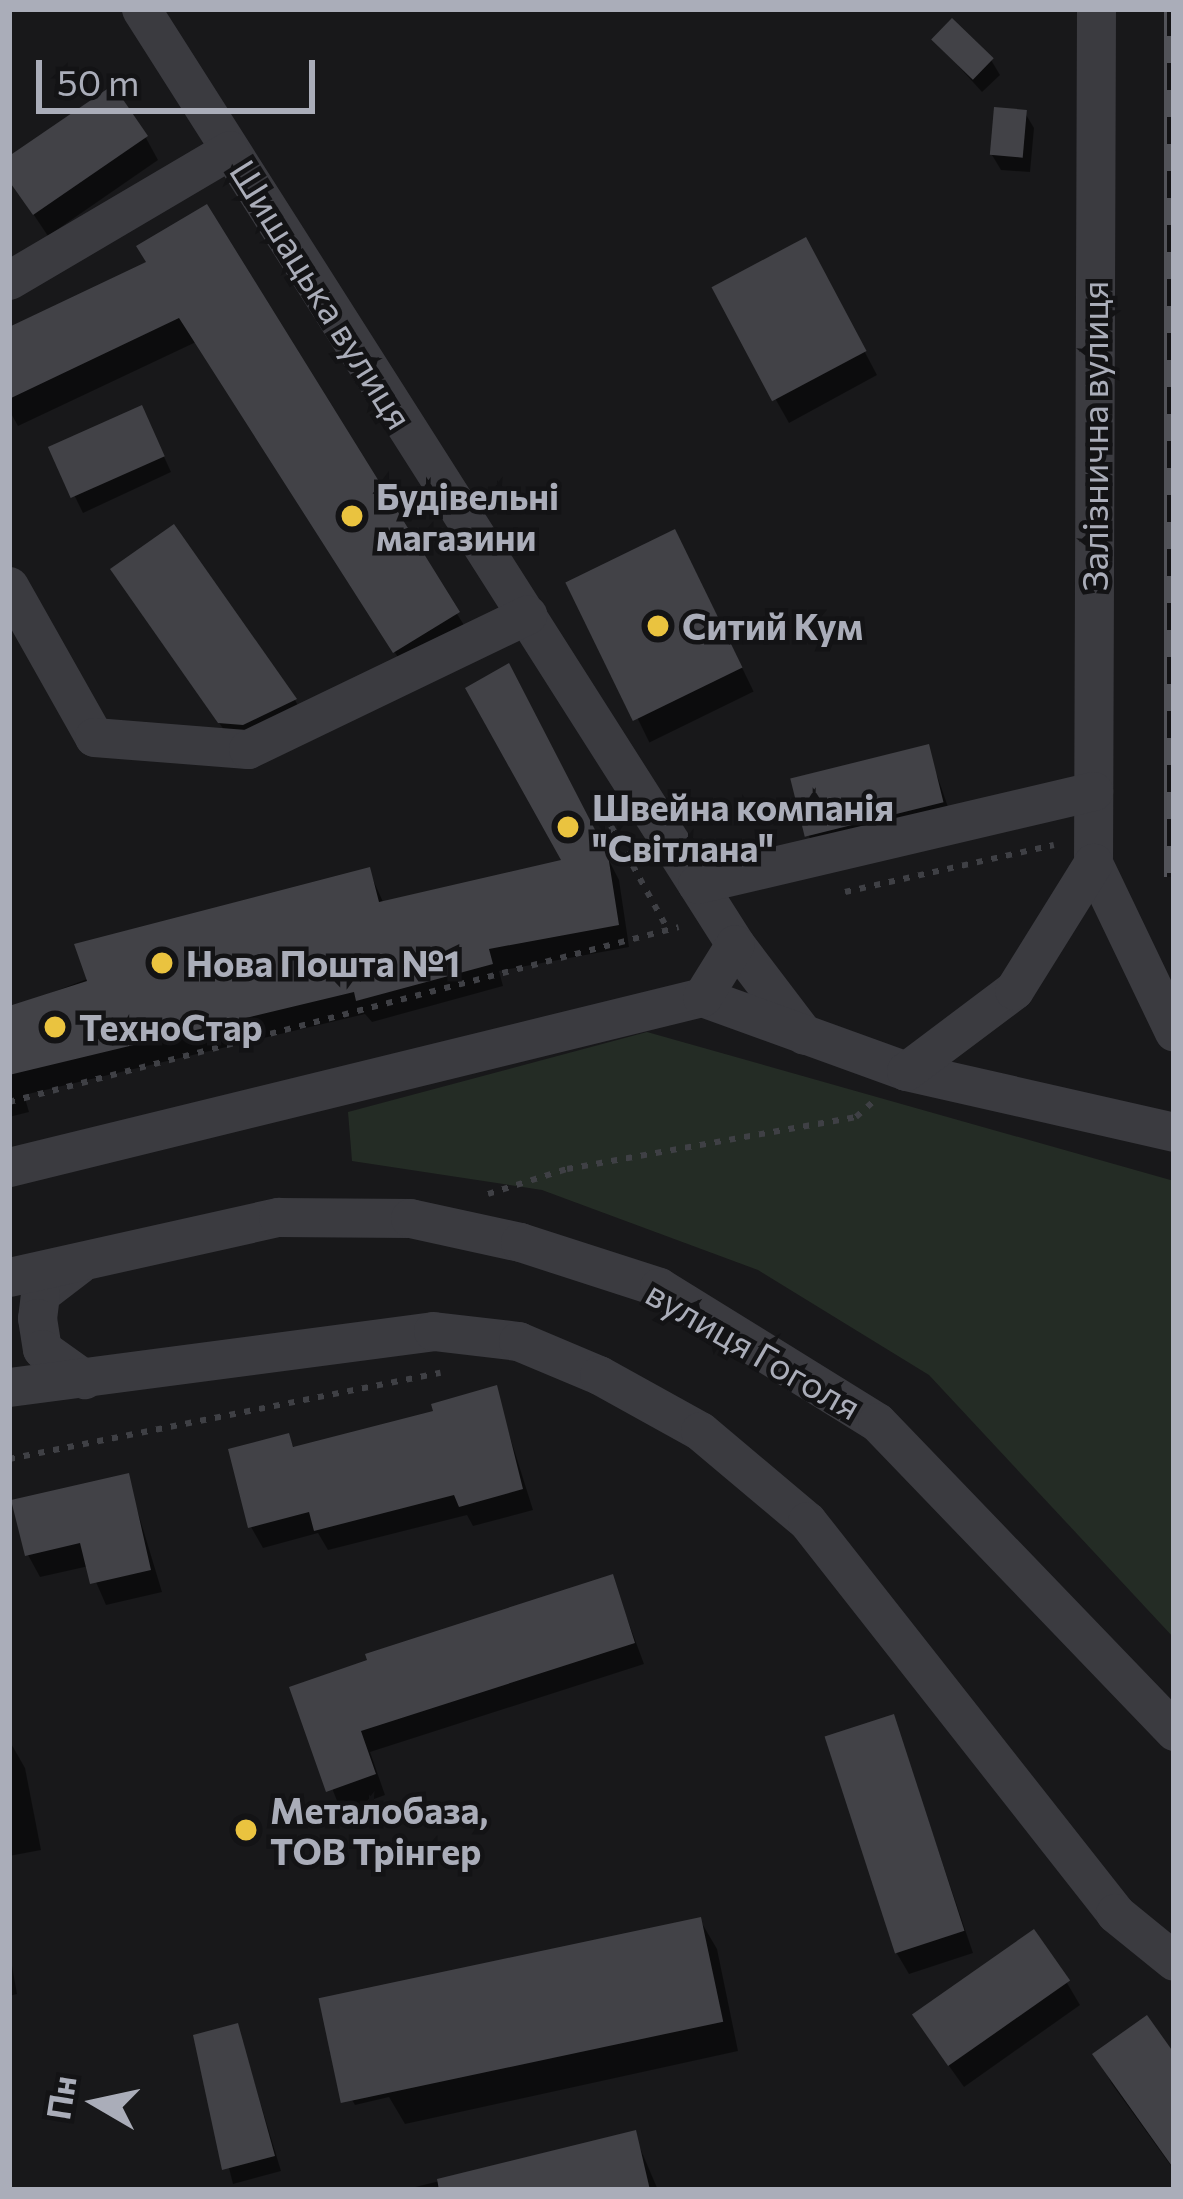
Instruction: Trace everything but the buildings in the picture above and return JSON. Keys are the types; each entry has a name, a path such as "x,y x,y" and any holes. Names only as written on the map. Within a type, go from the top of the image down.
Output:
{"street":[{"name":"Шишацька вулиця","path":"141,9 727,932 804,1035"},
{"name":"Залізнична вулиця","path":"1096,9 1093,849 1174,1032"},
{"path":"9,280 230,149"},
{"path":"9,586 94,737 248,749 527,615"},
{"path":"697,884 1093,791"},
{"path":"906,1071 1015,990 1093,849"},
{"path":"702,997 727,932"},
{"path":"9,1167 702,997 906,1071 1174,1132"},
{"name":"вулиця Гоголя","path":"9,1277 93,1254 278,1217 410,1218 520,1242 677,1298 878,1422 962,1502 1174,1731"},
{"name":"вулиця Гоголя","path":"84,1379 42,1349 37,1318 40,1294 93,1254"},
{"path":"9,1387 433,1331 518,1341 599,1375 700,1431 807,1521 1115,1913 1174,1961"}],"path":[{"path":"836,894 1093,849"},
{"path":"9,1102 727,932"},
{"path":"477,1197 567,1169 856,1117 906,1071"},
{"path":"9,1459 460,1369"}],"shaded area":[{"path":"647,1032 1174,1181 1174,1638 929,1375 758,1270 542,1190 352,1161 348,1112"}],"railway":[{"path":"1171,9 1171,877"}],"place":[{"name":"Будівельні магазини","path":"352,516"},
{"name":"Ситий Кум","path":"658,626"},
{"name":"Швейна компанія \"Світлана\"","path":"568,827"},
{"name":"Нова Пошта №1","path":"162,963"},
{"name":"ТехноСтар","path":"55,1027"},
{"name":"Металобаза, ТОВ Трінгер","path":"246,1830"}]}
